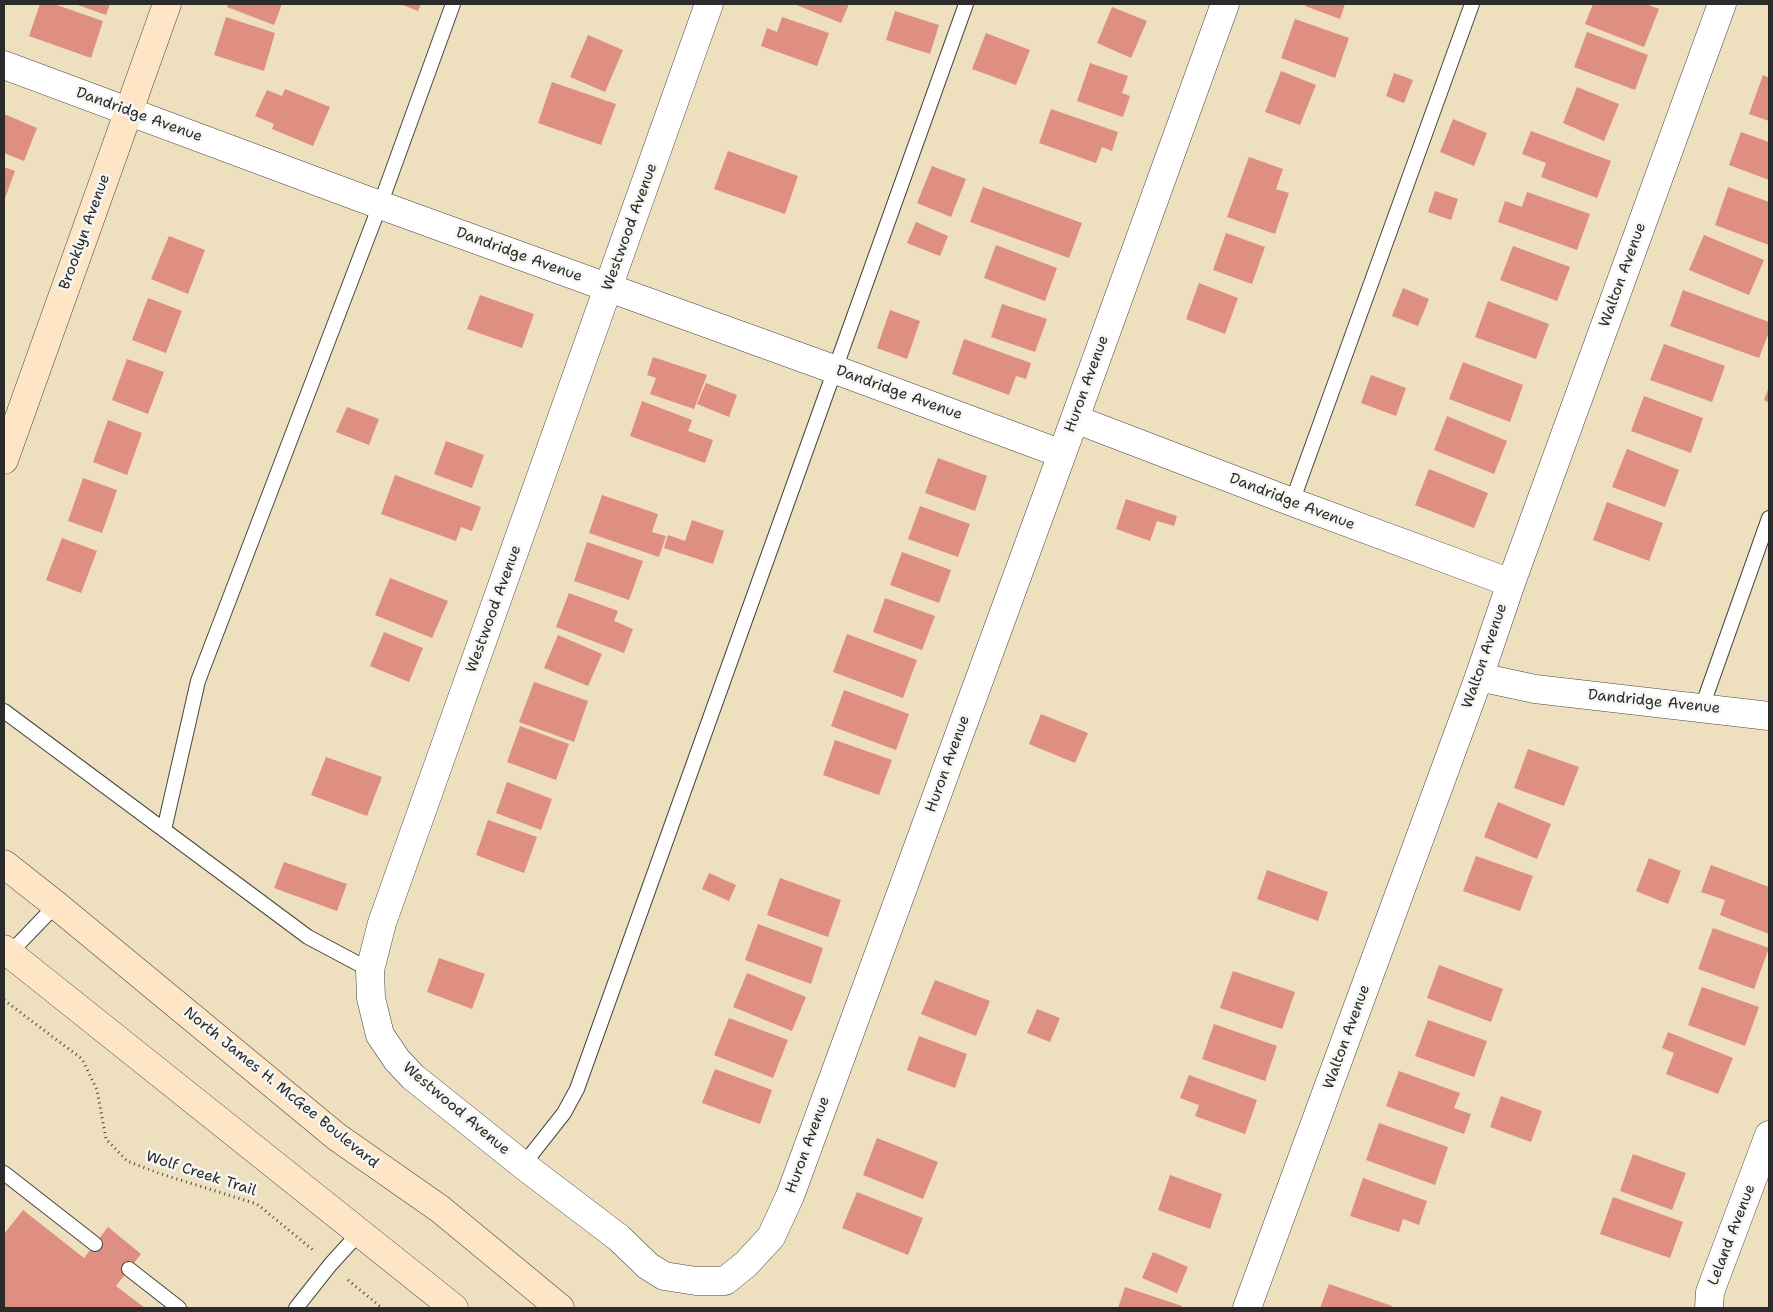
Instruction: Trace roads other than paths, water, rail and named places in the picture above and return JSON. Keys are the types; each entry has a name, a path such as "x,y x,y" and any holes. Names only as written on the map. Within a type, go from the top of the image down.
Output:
{"main road":[{"name":"Brooklyn Avenue","path":"4,460 167,4"},
{"name":"North James H. McGee Boulevard","path":"4,864 338,1137 440,1209 560,1308"},
{"path":"6,954 454,1308"}],"street":[{"name":"Westwood Avenue","path":"522,1165 413,1077 397,1060 380,1035 371,998 370,970 382,923 709,4"},
{"name":"Huron Avenue","path":"522,1165 619,1238 648,1266 664,1276 725,1281 746,1264 771,1237 793,1186 1075,419 1225,4"},
{"name":"Walton Avenue","path":"1247,1308 1479,677 1510,583 1722,4"},
{"name":"Dandridge Avenue","path":"4,65 380,205 1062,454"},
{"name":"Dandridge Avenue","path":"1075,419 1510,583"},
{"name":"Dandridge Avenue","path":"1479,677 1535,689 1769,716"},
{"name":"Leland Avenue","path":"1709,1308 1710,1292 1769,1135"}],"lane":[{"path":"164,830 198,681 380,205 453,4"},
{"path":"522,1165 564,1113 577,1089 966,4"},
{"path":"1292,502 1472,4"},
{"path":"1702,707 1769,518"},
{"path":"4,711 308,937 370,970"},
{"path":"6,954 56,906"},
{"path":"4,1173 95,1244"},
{"path":"296,1308 330,1265 360,1232"},
{"path":"129,1269 179,1308"}]}
